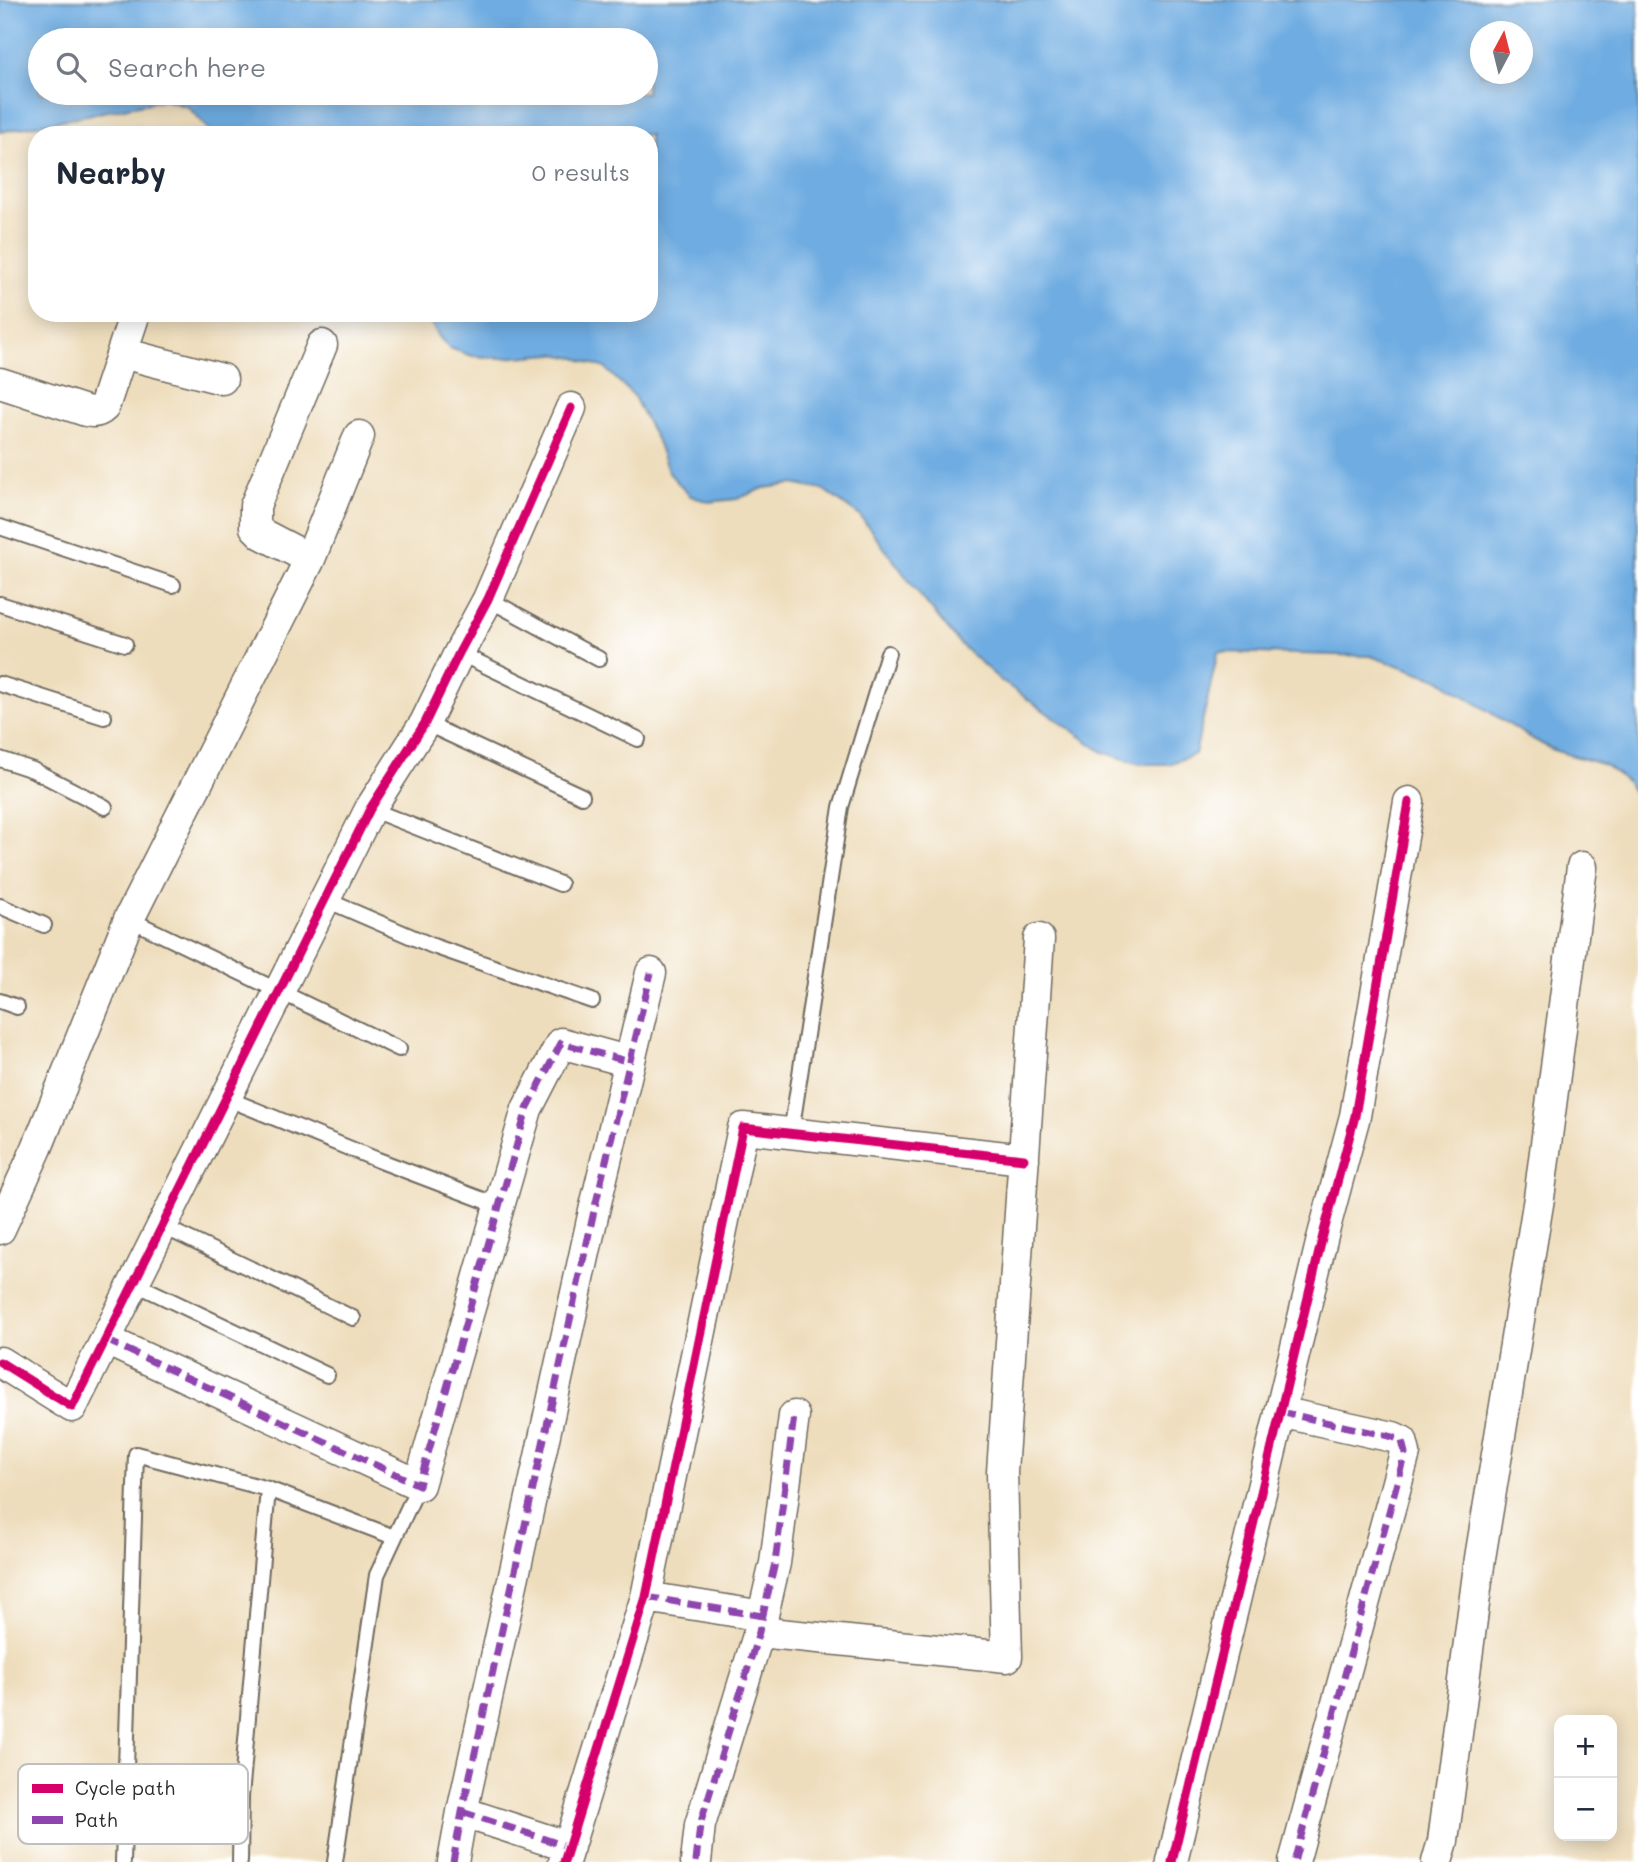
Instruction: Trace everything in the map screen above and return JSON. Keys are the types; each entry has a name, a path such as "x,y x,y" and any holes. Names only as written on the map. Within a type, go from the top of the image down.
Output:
{"street":[{"path":"0,383 94,413 100,411 104,407 132,322"},
{"path":"310,559 262,534 255,527 255,506 322,345"},
{"path":"122,353 222,379"},
{"path":"0,1363 72,1407 370,809 425,723 488,599 571,408"},
{"path":"0,1229 37,1148 129,919 310,559 359,436"},
{"path":"1172,1862 1323,1235 1355,1116 1409,803"},
{"path":"1437,1862 1443,1841 1480,1558 1539,1198 1582,867"},
{"path":"646,1597 761,1624 1007,1657 1002,1472 1039,939"},
{"path":"453,1862 594,1212 652,973"},
{"path":"106,1339 419,1485 527,1109 561,1043 630,1062"},
{"path":"462,1812 567,1855 646,1597 744,1128 1024,1159"},
{"path":"1280,1412 1393,1437 1402,1441 1405,1453 1294,1862"},
{"path":"696,1862 701,1825 761,1624 775,1563 794,1416"}],"lane":[{"path":"0,527 173,585"},
{"path":"488,599 599,659"},
{"path":"0,604 125,644"},
{"path":"459,653 638,739"},
{"path":"791,1133 841,807 888,653"},
{"path":"0,684 104,717"},
{"path":"425,723 582,796"},
{"path":"0,759 33,770 105,807"},
{"path":"370,809 560,884"},
{"path":"324,899 433,946 592,1001"},
{"path":"0,906 44,925"},
{"path":"129,919 399,1049"},
{"path":"0,1001 17,1007"},
{"path":"226,1098 499,1206"},
{"path":"162,1226 353,1318"},
{"path":"134,1283 327,1375"},
{"path":"126,1764 136,1454 268,1489 394,1538"},
{"path":"335,1862 377,1575 419,1485"},
{"path":"244,1764 268,1489"},
{"path":"123,1862 124,1844"},
{"path":"240,1844 240,1862"}],"water":[{"path":"0,0 1638,0 1638,799 1626,781 1605,765 1553,750 1438,679 1370,656 1218,652 1195,754 1169,764 1140,764 1103,752 1000,680 960,644 860,516 824,490 792,484 764,488 737,499 709,502 690,496 669,473 656,439 633,395 605,368 554,354 502,358 472,356 449,348 439,337 430,322 658,322 658,126 205,126 188,107 181,105 658,105 658,28 28,28 28,105 138,105 0,132"}],"marked path":[{"path":"453,1862 594,1211 651,973"},
{"path":"106,1340 419,1485 527,1109 561,1043 630,1062"},
{"path":"1280,1412 1393,1437 1402,1441 1405,1453 1294,1862"},
{"path":"696,1862 700,1825 759,1632 775,1563 794,1416"},
{"path":"646,1597 763,1616"},
{"path":"462,1812 569,1847"}],"cycle path":[{"path":"0,1362 72,1407 370,809 425,723 488,599 571,408"},
{"path":"1172,1862 1323,1235 1355,1116 1409,802"},
{"path":"564,1862 646,1597 743,1128 1024,1159"}]}
